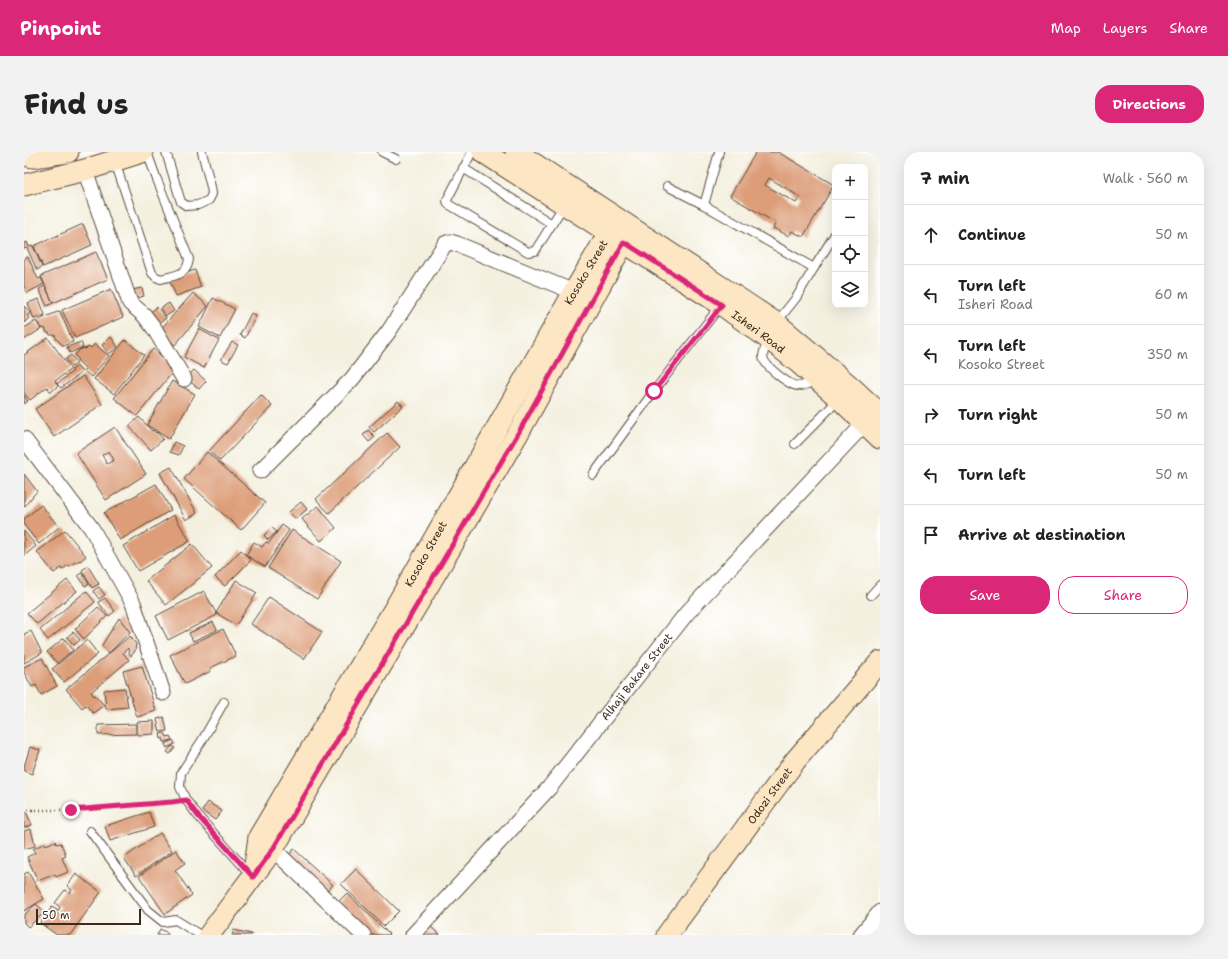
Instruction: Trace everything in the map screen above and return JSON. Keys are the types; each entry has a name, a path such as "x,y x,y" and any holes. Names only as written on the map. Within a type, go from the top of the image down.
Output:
{"street":[{"path":"24,155 33,157 68,152"},
{"path":"24,185 85,170 142,152"},
{"name":"Isheri Road","path":"484,152 722,305 772,331 818,379 840,398 872,418"},
{"name":"Isheri Road","path":"516,152 772,331 827,366 872,418 880,438"},
{"path":"85,170 130,304 144,315 154,328 184,378"},
{"name":"Kosoko Street","path":"253,877 259,837 396,606 511,425 574,292 617,238"},
{"name":"Kosoko Street","path":"209,935 273,849 617,238"},
{"path":"260,471 352,379 389,331 445,244 450,242 458,244 574,292"},
{"name":"Alhaji Bakare Street","path":"413,935 549,788 686,614 872,418"},
{"path":"24,440 92,529 133,604 163,693"},
{"name":"Odozi Street","path":"667,935 795,761 880,662"},
{"path":"273,849 363,935"},
{"path":"861,935 880,912"}],"lane":[{"path":"114,161 152,273 161,279 185,271 188,267 189,259 147,152"},
{"path":"166,152 181,202 187,206 198,205 209,200 212,194 202,152"},
{"path":"382,152 396,159"},
{"path":"472,152 447,200 448,204 528,252 535,251 565,204"},
{"path":"704,205 719,152"},
{"path":"463,168 552,224"},
{"path":"667,186 704,205 814,268"},
{"path":"772,331 796,298 834,236"},
{"path":"593,475 654,391 722,305"},
{"path":"795,444 840,398"},
{"path":"871,595 880,584"},
{"path":"224,702 203,739 181,773 180,787 186,800 198,816 253,877"},
{"path":"90,831 148,910 163,922 176,920 200,935"}],"path":[{"path":"24,810 71,810 186,800"}],"building":[{"path":"756,152 778,152 832,184 832,188 803,237 792,231 789,236 773,228 776,223 730,196","holes":["769,178 800,197 796,203 765,185"]},
{"path":"83,224 92,245 43,267 34,246"},
{"path":"27,242 29,247 33,246 42,267 37,270 27,248 24,249 24,243"},
{"path":"96,252 108,279 53,303 41,276"},
{"path":"28,257 38,279 41,278 44,284 27,293 24,286 24,259"},
{"path":"195,270 201,287 176,296 169,279"},
{"path":"45,286 53,303 47,306 39,289"},
{"path":"142,288 144,296 134,299 132,290"},
{"path":"111,289 123,317 75,338 62,310"},
{"path":"193,293 208,306 175,345 159,331"},
{"path":"213,298 235,309 220,338 199,327"},
{"path":"39,299 45,315 34,319 28,303"},
{"path":"169,303 174,311 166,316 161,308"},
{"path":"24,306 31,313 27,316 29,318 24,323"},
{"path":"157,307 166,318 155,326 147,315"},
{"path":"60,311 73,342 63,346 57,340 55,335 50,335 47,333 45,328 41,328 38,320"},
{"path":"251,313 256,316 245,338 240,335"},
{"path":"36,321 41,329 24,340 24,328"},
{"path":"199,329 219,340 204,368 184,357"},
{"path":"111,337 118,347 109,354 102,345"},
{"path":"48,338 71,369 55,381 58,386 51,392 47,387 30,400 24,393 24,355"},
{"path":"125,340 144,355 114,394 94,379"},
{"path":"81,342 83,347 70,353 67,347"},
{"path":"232,342 238,345 228,363 221,360"},
{"path":"95,344 109,356 91,377 84,371 86,369 77,360 78,359 75,355 80,349 86,349 89,346 91,348"},
{"path":"153,349 176,368 137,416 114,398"},
{"path":"71,355 77,363 72,367 66,359"},
{"path":"77,366 82,372 61,388 57,384"},
{"path":"194,370 206,381 199,389 186,378"},
{"path":"83,376 102,404 54,437 35,409"},
{"path":"172,381 195,394 169,439 147,425"},
{"path":"24,395 28,401 24,404"},
{"path":"261,395 272,406 220,461 209,451"},
{"path":"398,401 403,406 374,432 369,427"},
{"path":"139,417 152,431 157,432 163,439 151,450 129,426"},
{"path":"115,427 146,474 106,500 76,453","holes":["109,451 114,460 107,464 102,455"]},
{"path":"368,430 375,437 369,442 363,435"},
{"path":"387,433 400,447 329,513 316,499"},
{"path":"174,442 183,446 179,455 170,452"},
{"path":"207,452 265,503 241,530 184,479"},
{"path":"171,467 197,513 186,520 160,473"},
{"path":"24,474 37,491 24,507"},
{"path":"156,484 171,510 120,540 104,513"},
{"path":"301,502 307,509 296,519 289,512"},
{"path":"41,505 59,527 39,544 24,525 24,519"},
{"path":"318,506 336,528 321,541 302,519"},
{"path":"174,515 190,541 138,571 123,546"},
{"path":"282,525 289,530 265,567 246,555 254,542 262,547 266,542 269,543"},
{"path":"272,528 277,532 268,540 264,535"},
{"path":"65,530 86,556 80,561 79,560 69,566 68,565 62,570 61,568 54,573 37,552"},
{"path":"292,530 341,561 317,599 268,568"},
{"path":"24,531 36,546 24,556"},
{"path":"192,544 212,568 166,605 146,581"},
{"path":"241,550 251,560 225,586 215,577"},
{"path":"88,566 99,584 92,588 82,570"},
{"path":"82,573 89,584 85,586 78,575"},
{"path":"67,580 77,591 37,624 27,613"},
{"path":"236,580 257,593 236,625 216,613"},
{"path":"99,587 105,595 99,599 93,591"},
{"path":"86,591 95,602 48,640 40,630"},
{"path":"204,591 217,615 168,640 156,616"},
{"path":"269,597 322,632 304,659 251,624"},
{"path":"105,598 115,611 109,616 98,602"},
{"path":"98,607 107,616 84,639 75,629"},
{"path":"119,618 130,632 109,653 102,645"},
{"path":"213,622 217,630 193,641 189,633"},
{"path":"223,629 236,656 210,668 211,671 185,684 170,655"},
{"path":"31,631 42,653 24,663 24,634"},
{"path":"73,632 80,640 74,645 67,637"},
{"path":"130,636 136,644 135,651 131,656 128,652 128,648 123,653 129,660 91,692 104,705 93,713 86,705 82,708 66,689"},
{"path":"64,638 73,650 57,663 47,652"},
{"path":"87,640 98,654 64,682 52,669"},
{"path":"42,658 57,686 41,695 36,685 32,687 24,672 24,667"},
{"path":"142,666 156,711 137,717 123,671"},
{"path":"125,688 128,707 106,709 104,690"},
{"path":"164,717 167,731 160,732 157,719"},
{"path":"154,721 154,734 138,735 137,722"},
{"path":"136,724 136,734 98,735 98,725"},
{"path":"165,733 167,737 170,736 172,740 164,742 163,738 161,739 160,734"},
{"path":"173,740 175,744 167,748 165,744"},
{"path":"172,746 175,748 170,754 167,752"},
{"path":"30,747 40,750 32,774 24,771"},
{"path":"208,802 222,811 215,820 202,811"},
{"path":"26,812 32,825 24,828 24,813"},
{"path":"149,812 154,827 110,841 105,826"},
{"path":"31,829 35,846 24,849 24,831"},
{"path":"160,833 172,851 136,876 124,858"},
{"path":"55,841 56,844 61,843 66,856 62,858 68,872 56,877 55,874 38,881 27,857 35,853 33,849 45,843 46,845"},
{"path":"294,849 333,885 325,893 286,858"},
{"path":"176,850 185,863 175,870 192,895 165,914 139,876"},
{"path":"356,869 399,911 384,926 341,884"},
{"path":"28,872 44,899 24,911 24,874"},
{"path":"76,874 101,892 70,935 57,935 40,923 52,907 58,911 60,907 55,903 65,890 70,893 72,890 67,886"},
{"path":"347,893 389,934 388,935 372,935 338,902"},
{"path":"36,904 45,912 28,927 24,923 24,915"},
{"path":"430,926 440,935 425,935 423,933"},
{"path":"160,929 168,933 167,935 157,935"},
{"path":"234,930 252,934 252,935 232,935"}],"route":[{"path":"71,810 186,800 198,816 253,877 273,849 520,430 624,242 722,305 654,391"}]}
